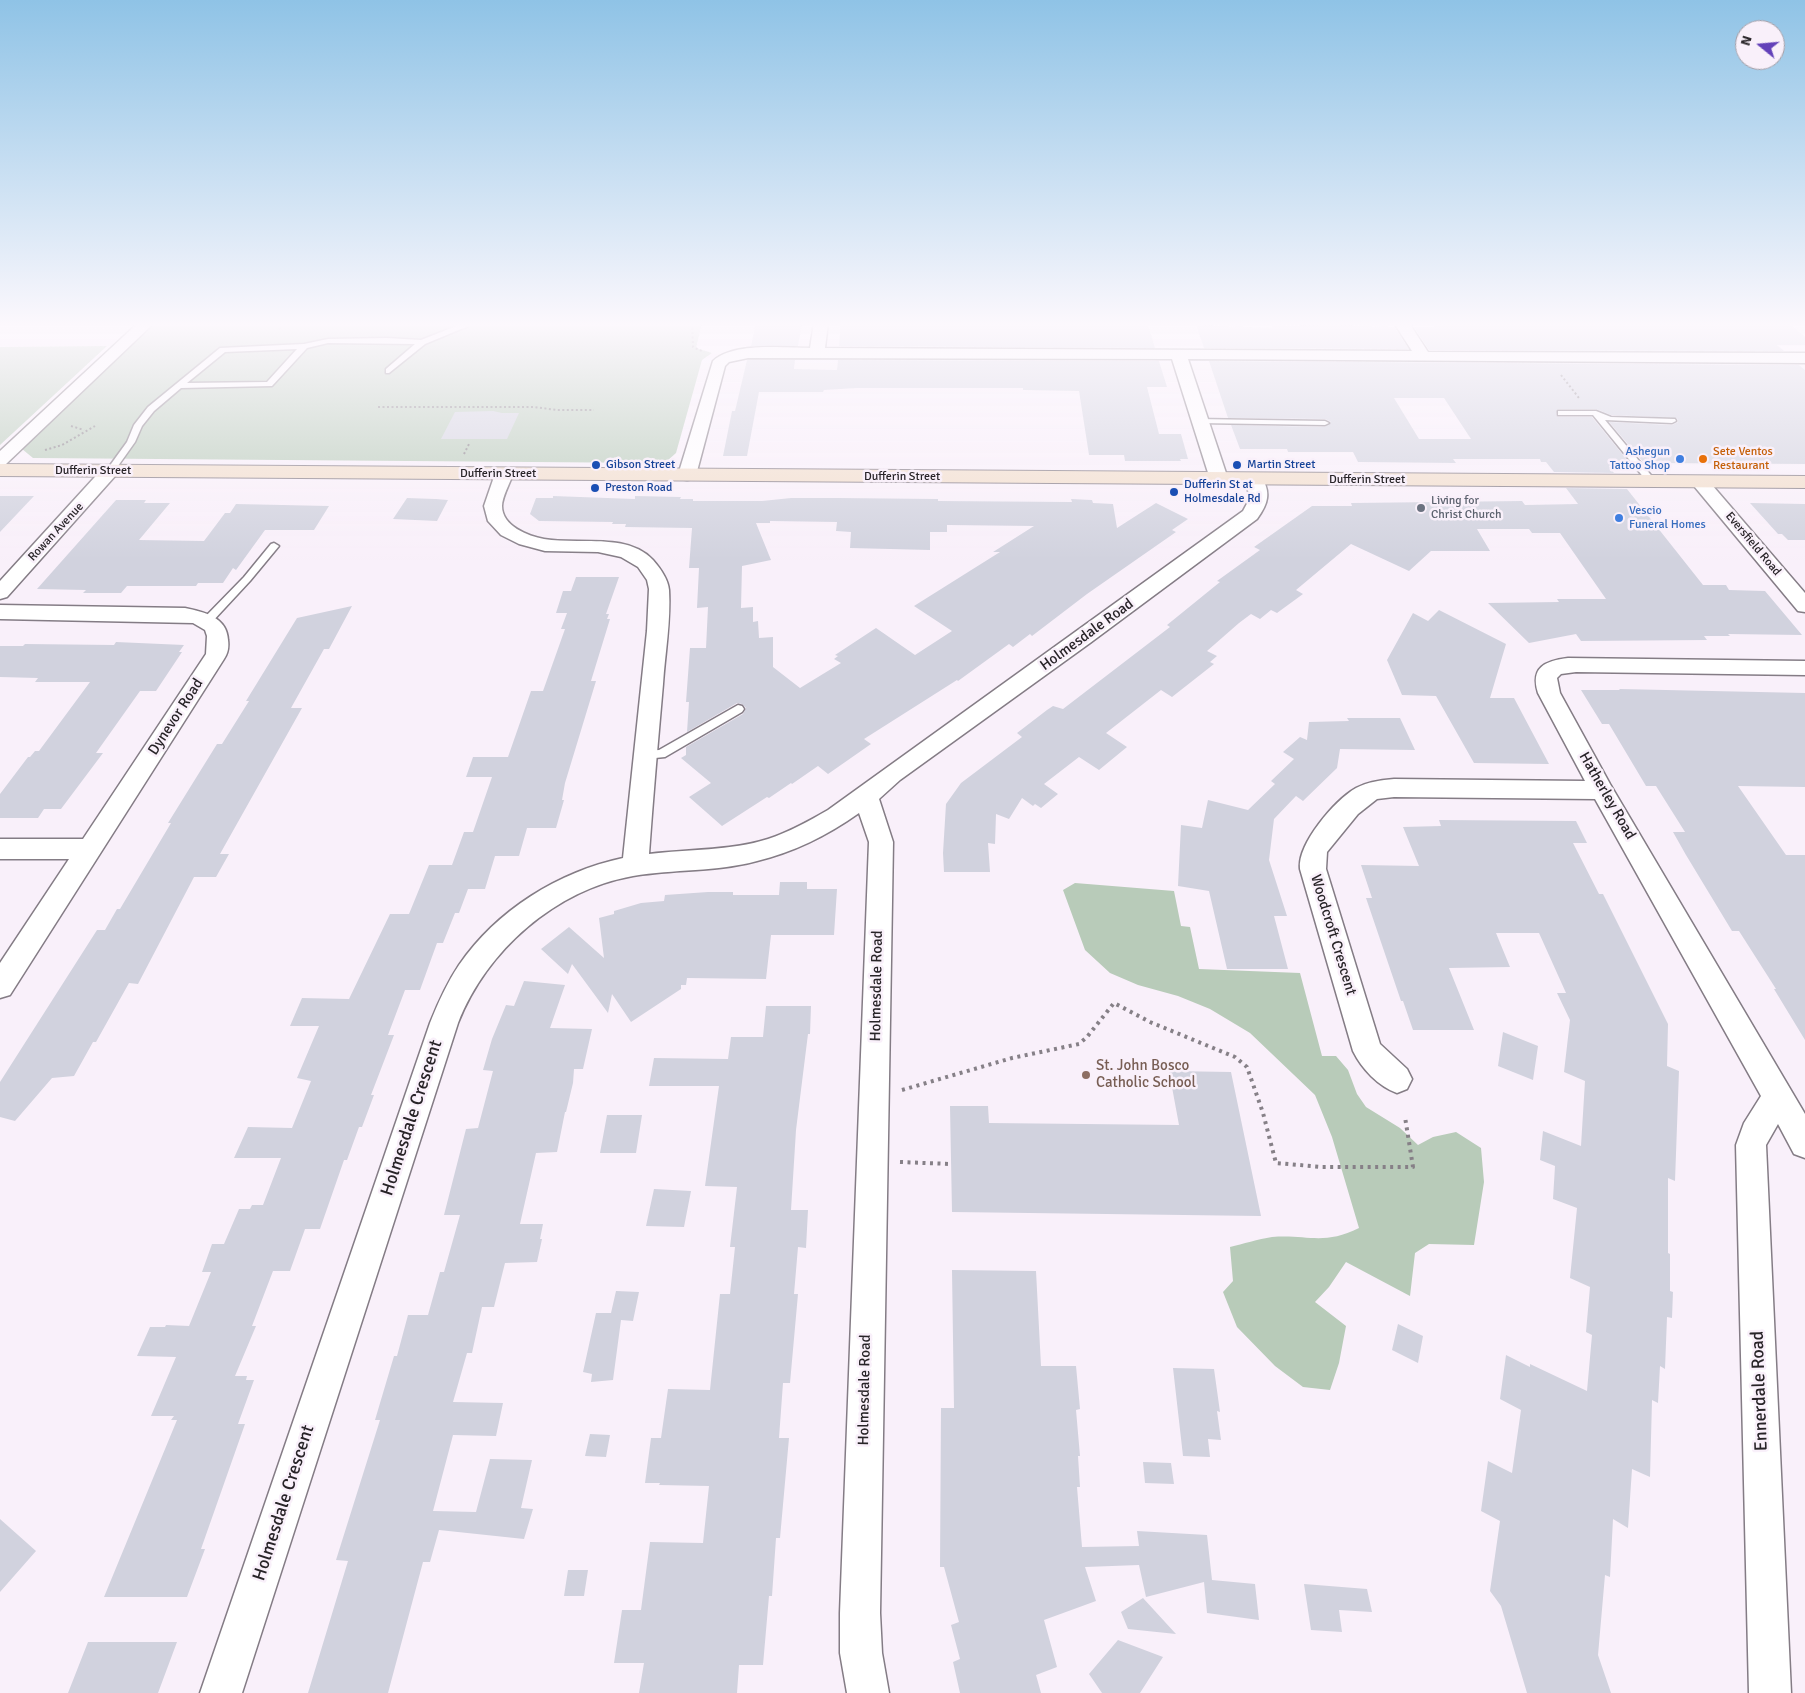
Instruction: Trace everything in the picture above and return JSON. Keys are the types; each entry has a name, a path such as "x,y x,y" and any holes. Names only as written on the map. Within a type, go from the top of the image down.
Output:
{"main road":[{"name":"Dufferin Street","path":"0,470 1805,482"}],"street":[{"path":"0,460 62,402"},
{"path":"687,475 703,402"},
{"path":"1193,402 1219,479"},
{"name":"Rowan Avenue","path":"0,593 110,471"},
{"path":"504,474 493,506 497,521 508,531 521,538 545,545 598,546 627,552 645,564 657,580 659,589 657,631 634,866"},
{"name":"Holmesdale Road","path":"868,1693 861,1653 860,1613 880,842 866,797 892,774 1089,634 1250,515 1259,504 1261,496 1254,479"},
{"name":"Eversfield Road","path":"1700,482 1805,606"},
{"path":"0,612 184,615 207,620"},
{"name":"Dynevor Road","path":"0,986 217,654 220,641 218,630 207,620"},
{"name":"Hatherley Road","path":"1805,668 1576,664 1561,666 1549,671 1546,677 1549,693 1602,790 1805,1143"},
{"name":"Woodcroft Crescent","path":"1397,1079 1376,1061 1368,1051 1313,869 1313,857 1316,849 1330,830 1361,796 1374,790 1394,788 1602,790"},
{"name":"Holmesdale Crescent","path":"221,1693 439,1036 457,993 474,966 493,942 538,905 588,879 634,866 731,858 772,847 816,829 866,797"},
{"path":"0,849 90,849"},
{"name":"Ennerdale Road","path":"1770,1693 1751,1145 1755,1134 1778,1096"}],"lane":[{"path":"110,471 130,442 138,425 151,408 159,402"},
{"path":"1561,412 1593,413 1610,419 1672,421"},
{"path":"1593,413 1652,482"},
{"path":"1198,420 1325,423"},
{"path":"207,620 247,579 274,546"},
{"path":"645,755 661,754 738,709"}],"path":[{"path":"1584,402 1593,413"},
{"path":"378,407 534,407 557,410 594,410"},
{"path":"71,426 84,430"},
{"path":"37,452 62,445 84,430 95,426"},
{"path":"899,1090 905,1090 1012,1058 1079,1044 1087,1038 1114,1003 1150,1022 1235,1057 1247,1067 1263,1112 1276,1163 1322,1167 1413,1167 1405,1117"},
{"path":"897,1162 952,1164"}],"green space":[{"path":"0,402 46,402 0,445"},
{"path":"71,402 690,402 676,453 667,461 656,463 33,458 22,449"},
{"path":"1075,883 1174,891 1181,926 1190,927 1199,969 1300,973 1322,1056 1336,1056 1348,1070 1357,1094 1366,1107 1400,1128 1418,1145 1433,1137 1456,1132 1481,1148 1484,1182 1474,1245 1429,1244 1415,1253 1410,1296 1346,1262 1329,1287 1315,1302 1346,1326 1339,1363 1330,1390 1303,1387 1275,1366 1237,1327 1223,1292 1233,1281 1230,1247 1272,1237 1335,1237 1359,1228 1332,1137 1315,1095 1250,1033 1210,1009 1178,996 1138,985 1110,973 1085,950 1063,890"}],"building":[{"path":"737,402 757,402 747,456 723,456 732,411 735,411"},
{"path":"1081,402 1151,402 1159,434 1181,434 1188,459 1180,459 1181,461 1125,461 1124,455 1089,455"},
{"path":"1223,402 1396,402 1419,439 1471,439 1447,402 1805,402 1805,464 1644,463 1609,422 1672,425 1678,422 1677,418 1611,415 1596,409 1558,409 1556,415 1558,417 1592,417 1632,466 1609,466 1614,473 1554,472 1546,462 1541,462 1540,459 1453,459 1456,463 1358,462 1353,452 1288,452 1287,449 1240,449 1231,425 1325,427 1331,422 1325,419 1228,418"},
{"path":"493,411 519,413 507,439 441,439 455,412"},
{"path":"1566,488 1627,489 1703,585 1726,585 1729,590 1765,591 1802,635 1728,634 1730,636 1704,636 1707,640 1581,641 1576,634 1529,643 1488,603 1559,602 1557,599 1606,599 1560,533 1532,533 1529,529 1477,529 1490,551 1431,551 1409,571 1351,544 1296,590 1303,594 1277,613 1271,610 1260,619 1251,614 1239,623 1207,651 1217,656 1210,662 1214,664 1172,697 1161,690 1106,733 1127,747 1099,770 1079,757 1044,784 1058,794 1041,808 1035,804 1033,806 1022,798 1009,819 996,814 995,844 988,843 990,872 944,872 943,853 946,804 961,783 1022,737 1017,733 1047,710 1053,706 1063,709 1170,627 1167,625 1220,582 1217,581 1260,550 1254,547 1312,506 1352,506 1351,503 1522,501 1525,505 1578,504"},
{"path":"0,496 34,496 0,532"},
{"path":"553,496 635,499 635,496 681,497 680,499 693,499 693,501 839,498 1072,502 1071,499 1113,504 1117,528 1156,503 1188,519 1172,530 1176,532 1087,594 1032,636 1030,634 1013,647 1009,644 958,681 864,739 871,744 828,774 818,766 722,826 689,797 711,783 681,758 686,755 686,747 743,714 746,708 742,704 737,703 687,732 689,702 686,702 690,648 706,648 708,607 697,608 699,568 689,568 692,528 625,527 626,524 612,524 613,522 539,521 530,514 536,498 553,498","holes":["770,521 837,522 836,531 851,532 850,548 930,550 930,532 947,532 947,525 1034,526 993,552 1000,552 914,606 952,631 915,655 876,628 835,655 838,656 834,659 841,663 800,688 773,667 773,637 759,638 758,621 753,622 753,607 741,608 742,566 771,560 756,523 770,523"]},
{"path":"407,498 448,500 437,521 393,519"},
{"path":"116,500 146,500 144,503 170,503 139,540 204,541 225,513 230,513 236,504 329,506 314,530 265,530 236,570 233,568 223,583 198,583 196,586 127,586 121,593 83,593 86,590 37,589"},
{"path":"1750,503 1805,504 1805,540 1788,540 1782,534 1778,534"},
{"path":"576,577 619,577 606,614 609,614 607,619 610,619 591,681 596,681 565,783 562,800 564,800 556,828 527,828 519,856 495,856 485,889 468,889 459,913 455,913 443,943 437,943 420,990 405,990 388,1035 394,1035 371,1095 374,1095 362,1127 359,1127 347,1160 344,1160 320,1229 305,1229 290,1271 273,1271 252,1326 256,1326 235,1376 247,1376 246,1380 254,1380 238,1424 245,1424 201,1549 205,1549 187,1597 104,1597 177,1420 171,1420 174,1416 151,1416 176,1357 137,1356 150,1327 165,1327 166,1325 189,1326 211,1272 202,1272 212,1244 224,1244 239,1209 250,1209 252,1205 263,1205 281,1158 234,1158 248,1127 292,1128 311,1081 297,1078 319,1026 290,1026 302,998 349,999 390,914 409,914 429,865 452,865 464,832 473,832 492,777 466,777 473,757 508,757 531,691 543,691 565,629 561,629 567,613 556,613 563,591 571,591"},
{"path":"352,606 329,649 324,649 291,708 302,708 220,854 229,854 216,877 194,877 138,984 129,983 96,1042 93,1042 74,1076 52,1078 15,1121 0,1117 0,1082 97,930 105,930 117,909 120,909 171,823 168,823 217,744 222,744 297,618"},
{"path":"1439,610 1506,644 1490,698 1514,698 1549,764 1474,763 1436,696 1402,695 1387,660 1413,613 1428,621"},
{"path":"116,642 184,645 179,652 182,652 156,691 140,691 96,753 103,753 61,809 44,809 38,818 0,818 0,794 28,757 35,751 39,751 90,682 35,682 38,678 0,677 0,646 23,646 25,644 114,645"},
{"path":"1619,689 1805,693 1805,787 1738,786 1786,855 1805,855 1805,1040 1774,989 1776,989 1739,931 1732,931 1686,855 1673,832 1685,832 1656,786 1646,786 1609,724 1602,724 1581,690"},
{"path":"1347,718 1400,718 1415,750 1340,749 1337,768 1303,801 1296,796 1274,819 1269,860 1287,916 1274,916 1288,969 1227,969 1209,891 1178,886 1181,825 1202,828 1208,800 1248,810 1275,784 1271,781 1294,759 1283,752 1300,737 1307,740 1309,722 1349,721"},
{"path":"1439,820 1576,821 1587,843 1573,843 1599,894 1603,894 1668,1024 1667,1066 1679,1071 1675,1181 1668,1178 1668,1253 1670,1254 1670,1291 1673,1292 1672,1318 1667,1317 1665,1369 1660,1366 1658,1403 1652,1400 1650,1477 1632,1469 1628,1528 1613,1519 1610,1577 1605,1575 1598,1655 1611,1693 1527,1693 1501,1606 1490,1591 1500,1521 1481,1511 1488,1461 1512,1473 1521,1410 1500,1399 1506,1355 1530,1367 1530,1364 1587,1391 1592,1335 1586,1332 1590,1287 1570,1278 1577,1208 1553,1199 1555,1166 1540,1160 1543,1131 1581,1146 1585,1081 1564,1072 1570,1020 1557,993 1566,993 1539,933 1496,933 1510,967 1449,968 1474,1030 1413,1030 1403,1001 1401,1001 1366,898 1372,898 1361,865 1419,866 1403,827 1441,826"},
{"path":"780,882 807,882 807,889 837,889 834,935 771,935 766,979 687,978 686,985 681,985 681,989 631,1022 612,994 608,1013 572,964 568,974 541,949 569,927 604,958 599,918 614,914 614,911 641,903 664,901 665,895 733,892 733,895 779,895"},
{"path":"524,981 565,985 550,1028 592,1029 583,1069 574,1069 573,1083 557,1152 536,1153 520,1224 543,1224 537,1262 505,1263 494,1307 482,1307 472,1353 467,1353 453,1402 503,1403 496,1436 453,1435 433,1511 476,1512 490,1459 532,1460 521,1508 533,1509 524,1539 439,1530 430,1562 423,1562 388,1693 308,1693 348,1561 336,1560 380,1420 375,1420 394,1356 397,1356 408,1315 428,1315 440,1272 444,1272 460,1215 444,1215 466,1129 478,1128 493,1071 483,1070 492,1039 506,1005 514,1006"},
{"path":"766,1006 811,1006 810,1034 808,1034 796,1130 791,1210 808,1210 806,1248 798,1247 794,1294 798,1294 790,1383 783,1383 779,1438 789,1438 780,1538 776,1538 772,1596 769,1596 763,1665 739,1665 737,1693 639,1693 644,1663 614,1663 622,1610 641,1610 650,1542 703,1543 709,1486 645,1483 651,1438 661,1438 668,1389 710,1390 720,1294 730,1294 735,1247 730,1247 737,1187 705,1186 719,1086 649,1086 654,1058 728,1059 731,1037 763,1037"},
{"path":"1503,1032 1538,1046 1533,1080 1498,1066"},
{"path":"1169,1071 1231,1072 1261,1216 952,1212 950,1106 988,1106 989,1123 1179,1125"},
{"path":"607,1115 642,1115 636,1153 600,1153"},
{"path":"654,1189 691,1191 684,1227 646,1226"},
{"path":"952,1270 1036,1271 1041,1366 1076,1366 1080,1409 1076,1410 1080,1456 1078,1456 1080,1487 1077,1487 1082,1547 1139,1546 1137,1531 1207,1535 1212,1580 1255,1584 1259,1620 1207,1613 1204,1582 1146,1597 1139,1565 1085,1567 1096,1601 1044,1620 1057,1667 1036,1675 1041,1693 960,1693 953,1662 960,1659 951,1625 959,1622 944,1567 940,1567 941,1408 954,1408"},
{"path":"616,1291 639,1292 633,1321 621,1320 613,1380 591,1382 592,1374 583,1372 596,1313 611,1313"},
{"path":"1398,1324 1423,1336 1418,1363 1392,1350"},
{"path":"1173,1368 1214,1369 1220,1412 1217,1411 1221,1440 1208,1439 1210,1457 1183,1456"},
{"path":"590,1434 610,1435 606,1457 585,1456"},
{"path":"1143,1462 1171,1463 1174,1484 1145,1483"},
{"path":"0,1519 36,1551 0,1592"},
{"path":"568,1570 588,1570 584,1596 564,1596"},
{"path":"1304,1584 1367,1589 1372,1612 1339,1610 1342,1632 1311,1630"},
{"path":"1143,1598 1176,1634 1128,1629 1121,1612"},
{"path":"1118,1640 1163,1657 1140,1693 1102,1693 1089,1674"},
{"path":"88,1642 177,1642 158,1693 68,1693"}],"place":[{"name":"Ashegun Tattoo Shop","path":"1680,459"},
{"name":"Sete Ventos Restaurant","path":"1703,459"},
{"name":"Gibson Street","path":"596,465"},
{"name":"Martin Street","path":"1237,465"},
{"name":"Preston Road","path":"595,488"},
{"name":"Dufferin St at Holmesdale Rd","path":"1174,492"},
{"name":"Living for Christ Church","path":"1421,508"},
{"name":"Vescio Funeral Homes","path":"1619,518"},
{"name":"St. John Bosco Catholic School","path":"1086,1075"}]}
